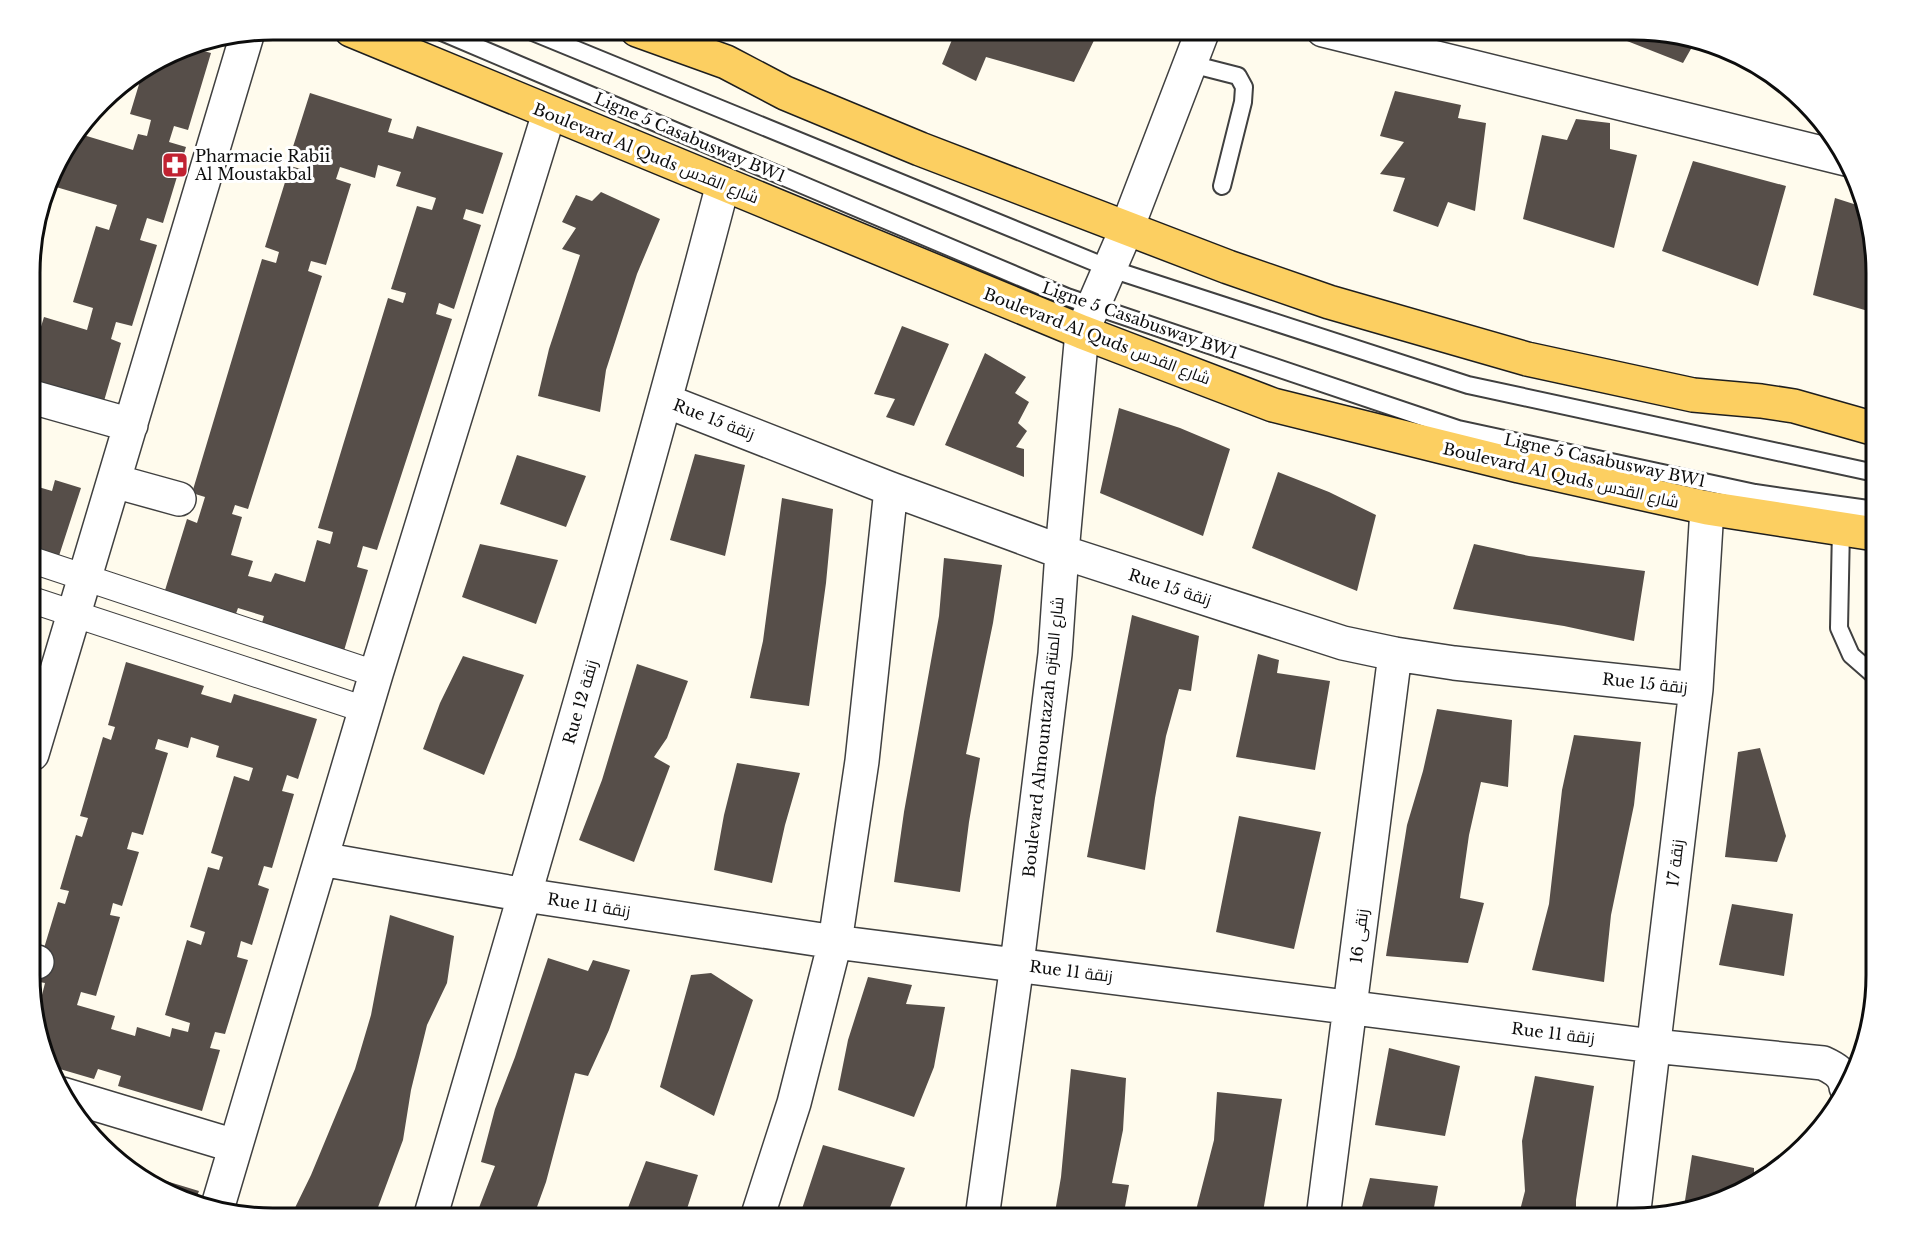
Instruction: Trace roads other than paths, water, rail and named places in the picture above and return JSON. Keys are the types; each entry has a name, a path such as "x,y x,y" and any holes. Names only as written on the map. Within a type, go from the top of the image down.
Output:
{"main road":[{"name":"Boulevard Al Quds شارع القدس","path":"375,40 723,184 1087,318 1273,405 1519,466 1707,508 1865,532"},
{"path":"665,40 726,62 785,93 920,149 1228,267 1329,302 1527,359 1693,395 1761,400 1794,406 1865,426"}],"street":[{"name":"Boulevard Almountazah شارع المنتزه","path":"983,1208 1017,964 1055,654 1062,552 1087,318 1111,269 1199,40"},
{"path":"1364,40 1833,156"},
{"path":"40,727 245,42"},
{"path":"219,1201 376,674 549,112"},
{"name":"Rue 12 زنقة","path":"433,1208 666,400 723,184"},
{"path":"40,398 130,425"},
{"name":"Rue 15 زنقة","path":"666,400 891,489 1062,552 1343,643 1454,663 1696,688"},
{"path":"114,481 178,499"},
{"path":"760,1208 794,1103 835,942 862,761 891,489"},
{"name":"زنقة 17","path":"1634,1208 1696,688 1707,508"},
{"path":"40,562 376,674"},
{"path":"40,602 366,710"},
{"name":"زنقى 16","path":"1324,1208 1395,654"},
{"name":"Rue 11 زنقة","path":"321,859 525,895 835,942 1653,1046 1823,1064 1834,1068 1842,1076"},
{"path":"77,1098 235,1146"}],"lane":[{"name":"Ligne 5 Casabusway BW1","path":"461,40 1056,292 1087,318 1458,429 1755,493 1865,509"},
{"path":"552,40 1111,269 1468,385 1865,471"},
{"path":"1191,64 1238,76 1244,87 1243,102 1222,186"},
{"path":"1841,528 1839,628 1851,655 1865,667"}],"place":[{"name":"Pharmacie Rabii Al Moustakbal","path":"175,165"}]}
